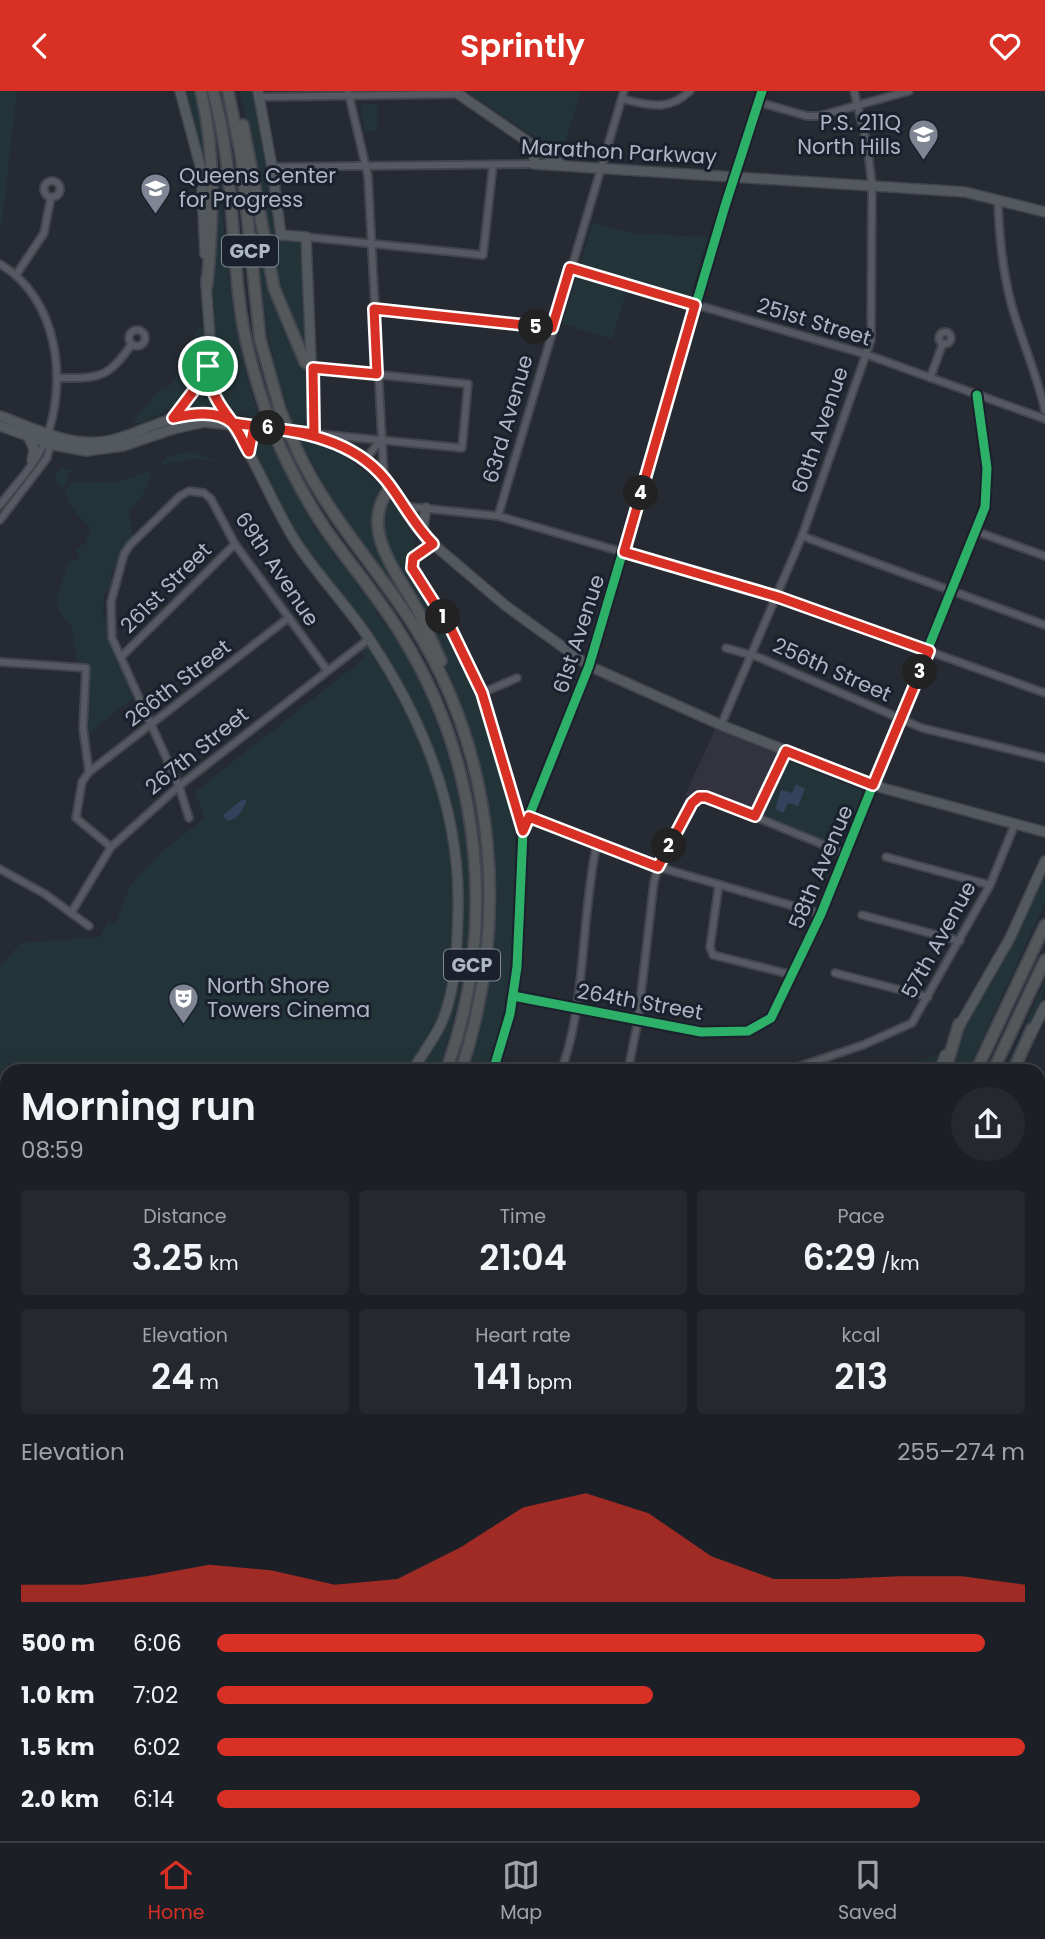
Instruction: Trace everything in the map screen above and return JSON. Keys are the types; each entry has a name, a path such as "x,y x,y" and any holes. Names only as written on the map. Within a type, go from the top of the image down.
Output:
{"highway":[{"path":"201,91 209,129 212,179 212,234 206,285"},
{"name":"GCP","path":"213,91 227,154 241,313 265,408 281,449 314,513 383,606 418,662 457,760 472,836 476,912 468,989 448,1064"},
{"path":"230,91 247,144 274,288 305,362 313,368"},
{"name":"GCP","path":"230,91 241,155 260,339 281,409 298,452 326,506 416,630 446,687 475,770 486,833 491,909 482,996 463,1064"},
{"path":"388,483 377,514 379,539 432,641 450,684 464,734"},
{"path":"979,1064 1045,925"},
{"path":"996,1064 1045,960"},
{"path":"948,1064 960,1024"},
{"path":"1019,1064 1035,1025"}],"main road":[{"path":"180,91 201,169 211,338 208,385 216,402 233,423 295,539 369,639 392,676 435,765 453,831 458,923 448,999 438,1031 417,1064"},
{"path":"455,92 564,166"},
{"path":"259,94 281,235 306,237 314,434"},
{"path":"534,164 535,148"},
{"name":"Marathon Parkway","path":"534,164 965,191 1045,212"},
{"path":"173,418 198,385 208,366"},
{"path":"0,417 48,440 98,442 173,418 203,414 233,423"},
{"path":"0,426 86,451 110,449 194,423 233,423 314,434 365,460 388,483 402,506 433,544 506,606 589,666 721,725 873,785 1045,832"},
{"path":"249,452 254,426"},
{"path":"28,436 34,449 32,461"},
{"path":"422,533 426,509"},
{"path":"942,1064 960,1024 1010,939 1045,861"},
{"path":"1035,1025 1045,1006"}],"street":[{"path":"623,95 655,107 678,102 690,91"},
{"name":"61st Avenue","path":"495,1064 513,996 519,938 523,831 589,666 695,305 762,91"},
{"name":"60th Avenue","path":"721,725 802,536 871,340 872,184 853,91"},
{"path":"758,102 807,116 857,107 909,91"},
{"path":"259,94 455,92"},
{"path":"349,94 366,164 377,374 388,483"},
{"name":"63rd Avenue","path":"498,516 599,167 623,95"},
{"name":"Marathon Parkway","path":"272,167 534,164"},
{"path":"306,237 483,255 493,165"},
{"path":"16,275 44,233 51,197"},
{"path":"998,200 999,251 1011,304 1039,380 1045,411"},
{"path":"0,264 16,275 43,313 51,335 58,377 47,458 0,520"},
{"name":"251st Street","path":"570,268 865,354 1045,419"},
{"path":"374,309 552,328"},
{"path":"930,378 943,343"},
{"path":"58,377 89,378 115,369 132,344"},
{"path":"313,368 468,384 462,448 382,438 314,434"},
{"name":"58th Avenue","path":"761,1027 771,1018 821,914 985,507 987,468 976,395"},
{"path":"365,460 382,438"},
{"path":"0,505 48,440"},
{"name":"69th Avenue","path":"121,657 112,638 109,621 111,602 124,554 180,496 196,490 211,499 235,544 287,619 327,670"},
{"path":"402,506 498,516 624,552 778,597 1045,693"},
{"path":"975,531 1045,556"},
{"path":"802,536 1045,625"},
{"name":"261st Street","path":"121,657 235,544"},
{"path":"433,544 413,558 412,568 452,631 482,693 523,831"},
{"name":"266th Street","path":"89,772 287,619"},
{"name":"267th Street","path":"71,912 111,847 179,786 369,639"},
{"name":"256th Street","path":"726,648 752,656 900,719 1045,758"},
{"path":"121,657 179,786 189,818"},
{"path":"0,662 86,669 83,728 89,772 82,782 75,810 76,818 111,847"},
{"path":"482,693 517,678"},
{"path":"755,816 786,751"},
{"path":"629,1064 638,1020 658,867 692,803 699,797 706,797 846,854"},
{"path":"529,817 658,867 821,914"},
{"name":"57th Avenue","path":"807,1064 863,1045 912,1023 990,885 1016,824"},
{"path":"563,1064 570,1043 589,882 597,843"},
{"path":"886,857 990,885"},
{"path":"0,869 89,926"},
{"path":"719,884 710,947 713,955 793,975"},
{"path":"862,915 960,941"},
{"path":"835,973 928,997"},
{"name":"264th Street","path":"513,996 701,1032 748,1031 761,1027"}],"shaded area":[{"path":"0,91 17,91 2,224 0,224"},
{"path":"184,91 197,91 205,134 209,201 196,126"},
{"path":"240,91 255,91 271,181 276,239 303,242 308,357 277,287 258,174"},
{"path":"466,91 581,91 561,155"},
{"path":"360,104 378,104 377,131 365,131"},
{"path":"211,132 221,187 234,316 260,420 236,413 222,405 210,382 215,322 212,290 215,238"},
{"path":"254,213 268,275 308,375 311,412 303,423 294,425 271,347 262,294"},
{"path":"593,222 631,233 708,237 688,303 628,285 612,339 562,324"},
{"path":"199,326 205,330 203,347 195,377 188,389 168,409 138,424 133,421 162,387 166,390 173,382"},
{"path":"204,384 216,408 184,409 201,386"},
{"path":"259,435 267,436 314,527 377,610 376,614 402,649 434,716 449,760 467,849 469,893 462,981 440,1064 423,1064 447,1021 453,999 462,930 463,886 454,814 435,757 377,643 295,533 253,451 253,439 260,438"},
{"path":"300,441 312,443 345,457 381,488 373,521 376,538 408,603 340,513"},
{"path":"191,451 216,461 194,459 161,465 166,457"},
{"path":"61,468 71,470 63,488 57,484 54,476"},
{"path":"149,472 151,477 141,498 129,509 133,537 126,543 122,557 111,573 111,586 104,595 103,621 106,621 133,698 85,737 84,728 89,723 86,699 90,672 77,659 71,626 59,612 56,598 70,561 78,560 80,555 75,551 85,543 91,528 68,502 66,490 69,484 74,482 115,482"},
{"path":"388,499 401,513 412,532 412,572 469,669 498,746 508,791 518,887 517,935 512,982 492,1064 471,1064 484,1013 493,958 497,906 489,805 460,702 430,626 383,542 380,524 384,500"},
{"path":"369,639 412,718 453,831 458,923 446,1010 416,1064 0,1064 0,967 20,943 100,937 107,922 116,923 130,885 164,850 205,818 195,792 366,657 357,648"},
{"path":"718,723 781,748 750,814 707,797 695,799 685,795"},
{"path":"789,761 867,793 844,848 763,815"},
{"path":"1045,872 1045,902 971,1064 953,1064 969,1017 996,974"},
{"path":"1045,981 1036,1012 1014,1064 1007,1064"},
{"path":"945,1052 941,1064 910,1064"}],"water":[{"path":"796,784 805,789 798,806 788,803 783,813 775,809 781,790 792,793"},
{"path":"243,799 247,801 239,814 234,819 226,820 223,815"}],"cycle path":[{"path":"495,1064 510,1014 517,967 523,831 589,666 725,206 762,91"},
{"path":"513,996 701,1032 748,1031 771,1018 821,914 985,507 987,468 977,395"}],"place":[{"name":"P.S. 211Q North Hills","path":"924,162"},
{"name":"Queens Center for Progress","path":"156,215"},
{"name":"North Shore Towers Cinema","path":"184,1025"}],"route":[{"path":"208,366 198,385 173,418 209,414 225,419 233,423 249,452 254,426 314,434 313,368 377,374 374,309 552,328 570,268 695,305 624,552 778,597 929,651 874,777 873,785 786,751 755,816 706,797 695,799 658,867 529,817 523,831 482,693 452,631 412,568 413,558 418,552 433,544 418,529 384,479 365,460 314,434 233,423 216,402 208,385 208,366"}]}
